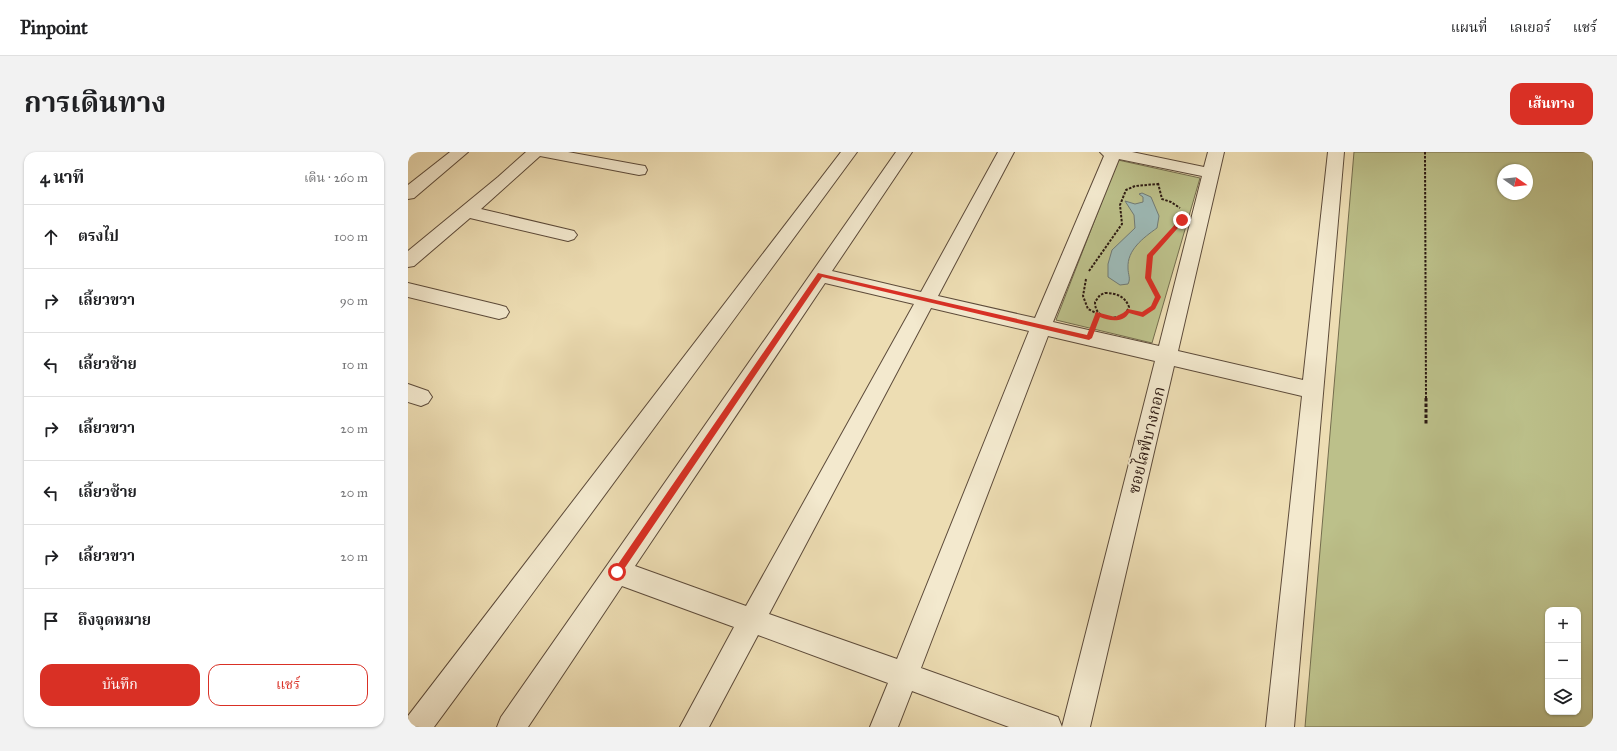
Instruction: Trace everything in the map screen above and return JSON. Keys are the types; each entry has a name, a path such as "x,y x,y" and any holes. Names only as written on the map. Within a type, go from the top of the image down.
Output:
{"street":[{"path":"408,194 460,152"},
{"path":"408,261 504,181 535,152"},
{"path":"541,152 639,170"},
{"path":"417,727 849,152"},
{"path":"512,727 904,152"},
{"path":"694,727 1006,152"},
{"name":"ซอยไลฟ์บางกอก","path":"1076,727 1216,152"},
{"path":"1280,727 1336,152"},
{"path":"884,727 1110,153 1211,173"},
{"path":"467,212 568,235"},
{"path":"820,275 1312,390"},
{"path":"408,290 499,312"},
{"path":"617,572 1048,727"}],"path":[{"path":"1425,152 1426,424"},
{"path":"1160,163 1158,184 1162,199 1180,207 1181,214"},
{"path":"1089,338 1098,314 1095,302 1100,295 1116,294 1121,296 1128,303 1128,311 1125,315 1115,319 1098,314 1088,309 1083,296 1087,276 1122,224 1120,205 1126,190 1134,186 1158,184"},
{"path":"1128,311 1143,314 1153,307 1158,297 1148,278 1150,255 1177,226"}],"green space":[{"path":"1354,152 1593,152 1593,727 1305,727"},
{"path":"1118,160 1200,178 1152,343 1056,320"}],"water":[{"path":"1142,193 1151,197 1159,216 1157,228 1141,240 1133,250 1128,262 1129,282 1128,284 1120,285 1108,277 1108,264 1112,250 1135,228 1134,215 1125,201 1135,204 1143,202 1143,197 1139,194"}],"route":[{"path":"617,572 820,275 1089,338 1098,314 1115,319 1125,315 1128,311 1143,314 1153,307 1158,297 1148,278 1150,255 1182,220"}]}
